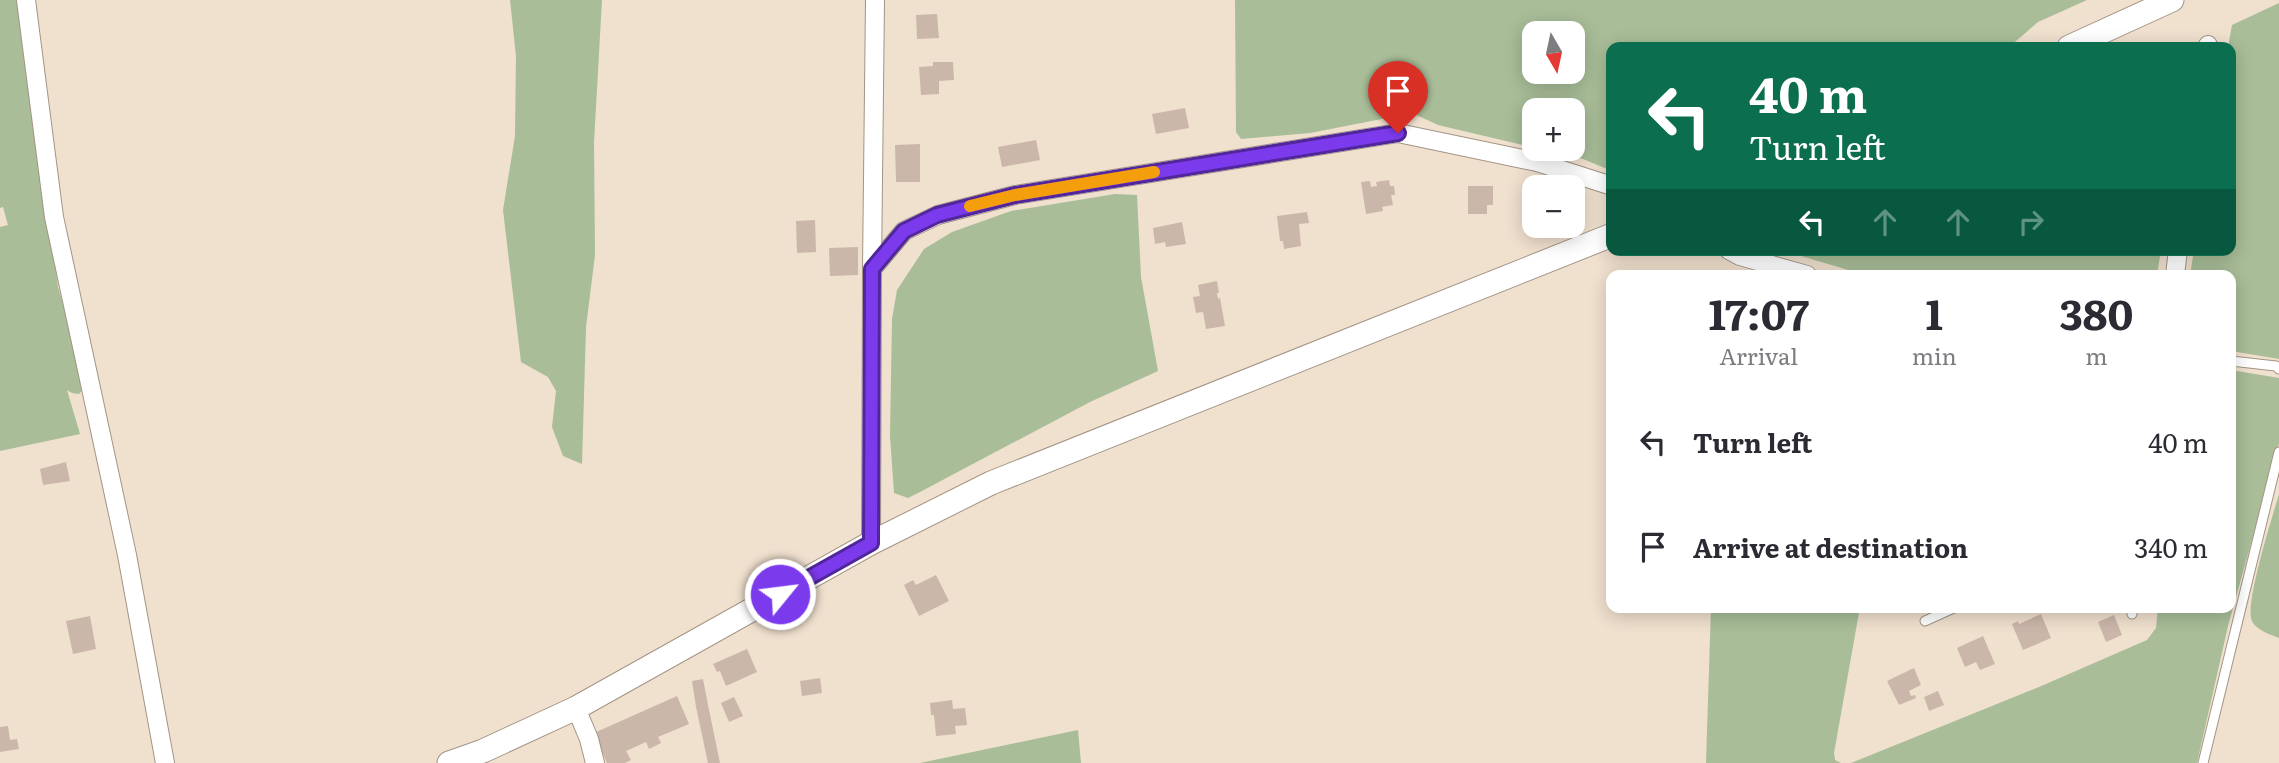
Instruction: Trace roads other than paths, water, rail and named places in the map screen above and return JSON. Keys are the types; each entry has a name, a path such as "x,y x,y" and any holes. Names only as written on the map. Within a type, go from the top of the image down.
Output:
{"street":[{"path":"26,0 54,217 127,555 165,763"},
{"path":"871,543 875,0"},
{"path":"2080,42 2172,0"},
{"path":"872,269 904,231 937,215 1002,198 1398,133 1536,162 1606,184"},
{"path":"449,763 483,751 576,708 871,543 991,483 1606,237"},
{"path":"1740,256 1789,270"},
{"path":"576,708 589,739 594,763"}],"lane":[{"path":"2236,362 2276,366 2279,369"},
{"path":"2203,763 2279,452"},
{"path":"1925,621 1943,613"}]}
